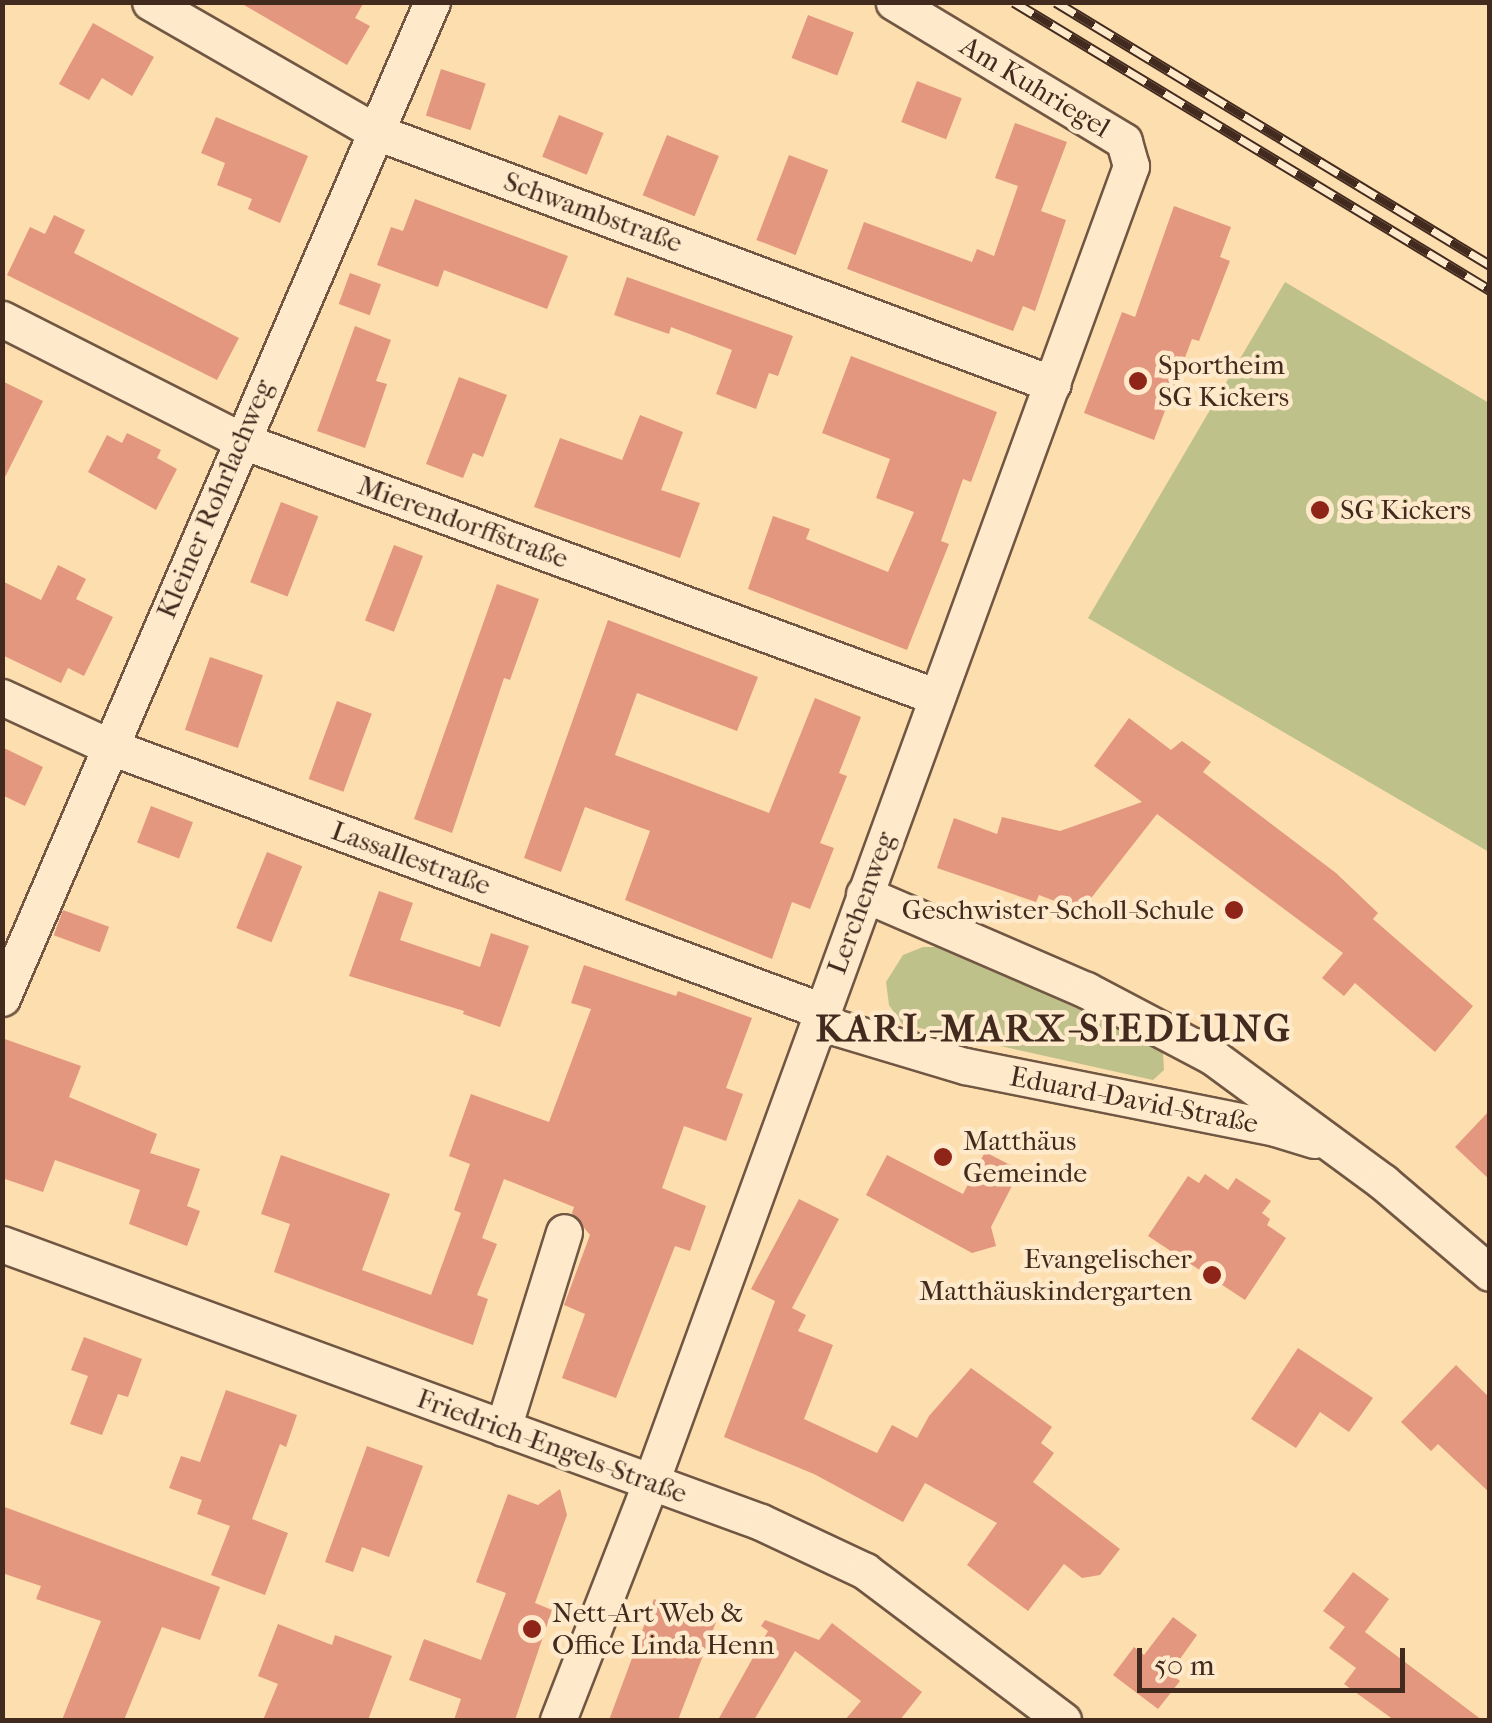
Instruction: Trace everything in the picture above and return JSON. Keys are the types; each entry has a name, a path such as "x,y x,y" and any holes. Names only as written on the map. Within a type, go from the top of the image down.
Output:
{"street":[{"name":"Schwambstraße","path":"150,2 376,132 1054,384"},
{"name":"Kleiner Rohrlachweg","path":"2,998 432,2"},
{"name":"Am Kuhriegel","path":"894,2 1124,142"},
{"name":"Lerchenweg","path":"558,1720 651,1482 1054,384 1131,166 1124,142"},
{"name":"Mierendorffstraße","path":"2,318 240,440 936,697"},
{"name":"Lassallestraße","path":"2,698 108,746 820,1016"},
{"name":"Eduard-David-Straße","path":"864,894 1154,1023 1260,1088 1490,1273"},
{"name":"Eduard-David-Straße","path":"820,1016 966,1066 1274,1128 1334,1146"},
{"path":"503,1428 564,1232"},
{"name":"Friedrich-Engels-Straße","path":"2,1244 761,1522 865,1571 1062,1720"}],"green space":[{"name":"SG Kickers","path":"1285,282 1489,403 1489,852 1088,618"},
{"path":"923,947 940,947 1025,981 1149,1042 1163,1052 1164,1070 1153,1080 902,1024 889,1005 886,982 903,955"}],"building":[{"path":"239,2 364,2 355,18 370,26 347,65"},
{"path":"808,15 854,33 837,76 792,58"},
{"path":"93,23 154,57 132,96 102,78 89,100 59,84"},
{"path":"441,69 486,84 471,130 426,116"},
{"path":"917,81 962,98 946,139 901,122"},
{"path":"559,115 604,133 587,175 542,157"},
{"path":"216,117 308,156 280,223 248,209 252,199 217,185 225,163 201,153"},
{"path":"1015,123 1067,142 1041,211 1066,220 1035,311 1023,306 1013,331 847,269 864,222 972,262 977,249 994,256 1018,186 995,178"},
{"path":"667,135 719,156 695,216 643,195"},
{"path":"789,155 828,170 796,255 756,240"},
{"path":"415,199 568,256 547,309 444,270 438,287 377,265 391,227 403,231"},
{"path":"1174,206 1231,227 1220,257 1230,261 1199,341 1192,339 1154,440 1084,413 1122,312 1135,317"},
{"path":"54,215 85,230 74,253 239,338 217,380 7,275 30,227 45,234"},
{"path":"350,273 381,284 370,315 339,304"},
{"path":"627,277 793,336 778,376 769,373 756,409 716,394 732,350 671,327 669,334 614,315"},
{"path":"355,326 391,340 376,381 387,384 365,448 317,431"},
{"path":"851,356 997,412 971,482 963,479 941,541 949,544 907,650 748,589 773,516 810,529 806,539 888,572 914,512 876,498 890,459 822,433"},
{"path":"459,377 507,395 483,457 473,453 463,478 426,464"},
{"path":"2,381 43,401 2,483"},
{"path":"640,415 683,432 661,490 700,503 680,558 534,507 560,438 622,460"},
{"path":"127,433 161,450 157,458 177,469 156,510 88,472 107,435 122,443"},
{"path":"281,502 318,516 288,597 250,582"},
{"path":"394,545 423,556 394,632 365,621"},
{"path":"58,565 86,579 76,599 113,617 84,676 68,668 61,683 2,655 2,581 41,600"},
{"path":"497,584 539,599 510,680 504,678 452,833 414,819"},
{"path":"608,620 758,677 737,731 637,693 615,755 769,813 815,698 861,717 839,773 847,776 820,843 834,848 810,909 792,902 772,959 625,900 650,831 585,807 561,872 524,858"},
{"path":"210,657 263,675 238,748 185,730"},
{"path":"337,701 372,714 343,792 309,779"},
{"path":"1129,718 1171,750 1182,741 1211,762 1203,772 1336,873 1378,913 1373,919 1473,1006 1435,1052 1355,983 1344,996 1322,978 1343,953 1157,814 1081,911 1039,895 1036,902 937,868 954,818 997,834 1002,817 1060,831 1142,802 1094,766"},
{"path":"2,747 43,767 25,806 2,795"},
{"path":"151,806 193,822 179,859 137,842"},
{"path":"267,852 302,866 272,942 236,928"},
{"path":"379,891 413,903 400,940 480,967 491,933 529,946 500,1027 463,1014 464,1011 349,976"},
{"path":"63,910 109,927 100,952 54,935"},
{"path":"584,965 676,996 678,991 752,1018 726,1088 743,1094 726,1141 684,1126 662,1188 706,1206 690,1251 675,1246 616,1398 562,1378 585,1314 564,1305 590,1235 572,1213 574,1207 504,1179 482,1238 497,1244 477,1295 488,1299 473,1345 274,1272 290,1224 261,1214 281,1155 390,1194 362,1270 431,1295 461,1213 454,1210 470,1164 449,1156 471,1094 549,1122 591,1009 571,1003"},
{"path":"2,1038 81,1066 69,1097 157,1134 150,1153 200,1169 187,1206 200,1211 187,1246 129,1224 140,1190 55,1160 43,1192 2,1178"},
{"path":"1490,1110 1490,1180 1455,1147"},
{"path":"985,1152 1020,1170 991,1227 996,1246 972,1253 866,1195 887,1155 963,1194"},
{"path":"1205,1174 1228,1190 1236,1178 1271,1201 1262,1213 1270,1219 1267,1225 1286,1238 1245,1300 1148,1236 1188,1176 1199,1183"},
{"path":"799,1199 839,1219 792,1308 806,1315 798,1331 833,1345 804,1419 877,1453 892,1425 917,1438 929,1416 971,1368 1052,1427 1041,1443 1054,1453 1033,1482 1120,1549 1100,1575 1082,1578 1064,1564 1028,1611 967,1565 997,1523 925,1483 903,1522 814,1474 724,1437 775,1301 751,1289"},
{"path":"84,1337 142,1359 128,1397 118,1394 102,1435 70,1424 88,1376 71,1370"},
{"path":"1298,1348 1373,1398 1349,1432 1320,1412 1296,1448 1251,1419"},
{"path":"1456,1365 1490,1398 1490,1493 1438,1444 1431,1451 1401,1422"},
{"path":"226,1390 297,1415 286,1447 280,1444 252,1519 288,1533 265,1595 211,1575 230,1526 197,1514 202,1500 169,1488 181,1456 200,1462"},
{"path":"367,1446 423,1466 389,1557 362,1547 353,1572 325,1562"},
{"path":"560,1489 567,1515 535,1603 552,1610 515,1720 454,1720 461,1699 409,1680 424,1639 481,1660 506,1593 476,1582 508,1494 538,1505"},
{"path":"2,1506 220,1587 200,1640 162,1627 124,1720 62,1720 101,1621 36,1599 41,1586 2,1573"},
{"path":"1353,1572 1389,1599 1365,1632 1482,1720 1394,1720 1344,1684 1356,1668 1329,1648 1345,1627 1323,1611"},
{"path":"654,1599 716,1622 678,1720 609,1720"},
{"path":"1173,1617 1197,1635 1170,1673 1180,1681 1158,1709 1113,1675 1134,1647 1144,1655"},
{"path":"765,1620 819,1640 832,1623 922,1692 900,1720 845,1720 861,1701 795,1651 754,1720 718,1720 768,1631 761,1626"},
{"path":"278,1624 332,1645 335,1635 392,1656 368,1720 263,1720 278,1684 258,1676"}],"railway":[{"path":"1014,2 1490,290"},
{"path":"1056,2 1490,265"}],"place":[{"name":"Sportheim SG Kickers","path":"1138,381"},
{"name":"SG Kickers","path":"1320,510"},
{"name":"Geschwister-Scholl-Schule","path":"1234,910"},
{"name":"Matthäus Gemeinde","path":"943,1157"},
{"name":"Evangelischer Matthäuskindergarten","path":"1212,1275"},
{"name":"Nett-Art Web & Office Linda Henn","path":"532,1629"}],"district":[{"name":"KARL-MARX-SIEDLUNG","path":"1054,1029"}]}
